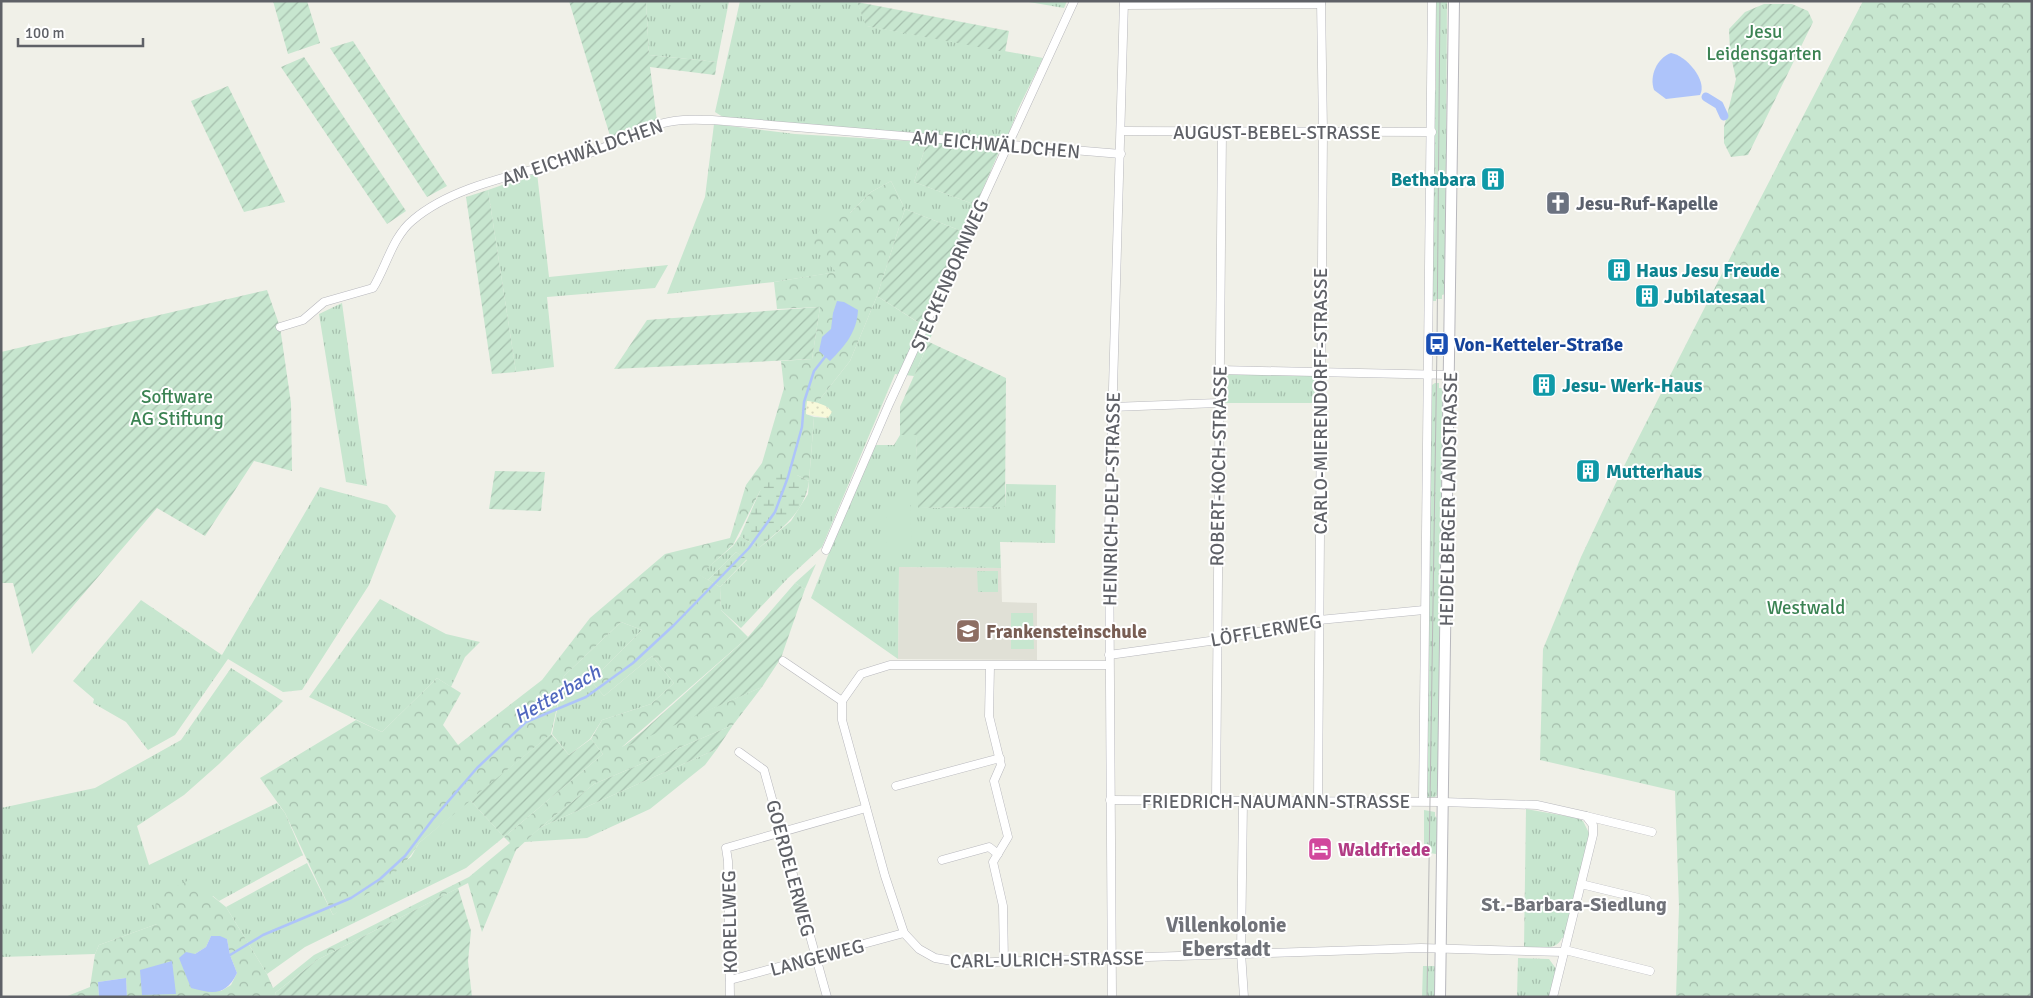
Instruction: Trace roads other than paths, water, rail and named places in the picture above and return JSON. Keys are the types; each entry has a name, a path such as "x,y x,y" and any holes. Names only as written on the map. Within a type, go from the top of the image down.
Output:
{"street":[{"name":"STECKENBORNWEG","path":"826,550 889,404 1074,1"},
{"name":"HEIDELBERGER LANDSTRASSE","path":"1422,801 1432,132 1432,1"},
{"name":"HEIDELBERGER LANDSTRASSE","path":"1440,997 1454,1"},
{"path":"1124,3 1321,3"},
{"name":"HEINRICH-DELP-STRASSE","path":"1112,997 1109,655 1112,407 1122,131 1124,3"},
{"name":"CARLO-MIERENDORFF-STRASSE","path":"1318,801 1323,132 1321,3"},
{"name":"AM EICHWÄLDCHEN","path":"280,326 303,320 324,302 373,288 399,237 412,220 435,206 479,187 590,153 651,127 674,121 712,120 1121,154"},
{"name":"AUGUST-BEBEL-STRASSE","path":"1122,131 1432,132"},
{"name":"ROBERT-KOCH-STRASSE","path":"1216,801 1218,402 1222,132"},
{"path":"1219,370 1450,375"},
{"path":"1112,407 1218,402"},
{"name":"LÖFFLERWEG","path":"1109,655 1216,640 1319,620 1424,610"},
{"path":"783,661 842,701 861,674 890,665 1109,665"},
{"path":"990,666 989,716 1002,765 994,781 1008,837 993,862 1003,906 1004,962"},
{"name":"CARL-ULRICH-STRASSE","path":"842,701 842,720 866,808 904,933 919,949 935,958 964,963 1112,960 1241,953 1441,948 1462,951 1564,951 1650,971"},
{"name":"GOERDELERWEG","path":"739,752 764,770 827,997"},
{"path":"896,786 1000,758"},
{"name":"FRIEDRICH-NAUMANN-STRASSE","path":"1110,800 1422,801 1537,805 1652,832"},
{"path":"1243,801 1241,953 1244,997"},
{"path":"782,832 866,808"},
{"path":"1553,997 1593,835 1593,825 1586,816"},
{"name":"KORELLWEG","path":"730,997 728,861 726,848 782,832"},
{"path":"942,860 989,847 998,854"},
{"path":"1582,884 1647,900"},
{"name":"LANGEWEG","path":"730,980 904,933"}],"water":[{"path":"1671,53 1683,58 1694,70 1701,83 1700,95 1666,99 1654,90 1653,73 1655,68 1666,55"},
{"path":"837,301 844,302 858,310 853,332 841,350 830,361 819,351 822,337 831,329"},
{"path":"211,936 220,936 227,939 230,955 237,973 228,986 212,992 191,988 179,958 186,952 195,954 206,947"},
{"path":"172,961 176,994 142,995 140,970"},
{"path":"126,978 127,997 99,997 98,982"}],"waterway":[{"path":"1706,97 1719,105 1724,116"},
{"name":"Hetterbach","path":"230,955 263,935 351,898 380,879 405,856 433,819 477,768 526,722 586,697 633,663 674,625 749,548 775,512 788,477 802,427 804,402 814,371 825,357"}],"tram line":[{"path":"1427,997 1440,1"}],"place":[{"name":"Bethabara","path":"1493,179"},
{"name":"Jesu-Ruf-Kapelle","path":"1558,203"},
{"name":"Haus Jesu Freude","path":"1619,270"},
{"name":"Jubilatesaal","path":"1647,296"},
{"name":"Von-Ketteler-Straße","path":"1437,344"},
{"name":"Jesu- Werk-Haus","path":"1544,385"},
{"name":"Mutterhaus","path":"1588,471"},
{"name":"Frankensteinschule","path":"968,631"},
{"name":"Waldfriede","path":"1320,849"}],"district":[{"name":"St.-Barbara-Siedlung","path":"1574,904"},
{"name":"Villenkolonie Eberstadt","path":"1226,937"}],"park label":[{"name":"Jesu Leidensgarten","path":"1764,42"},
{"name":"Software AG Stiftung","path":"177,407"},
{"name":"Westwald","path":"1806,607"}]}
